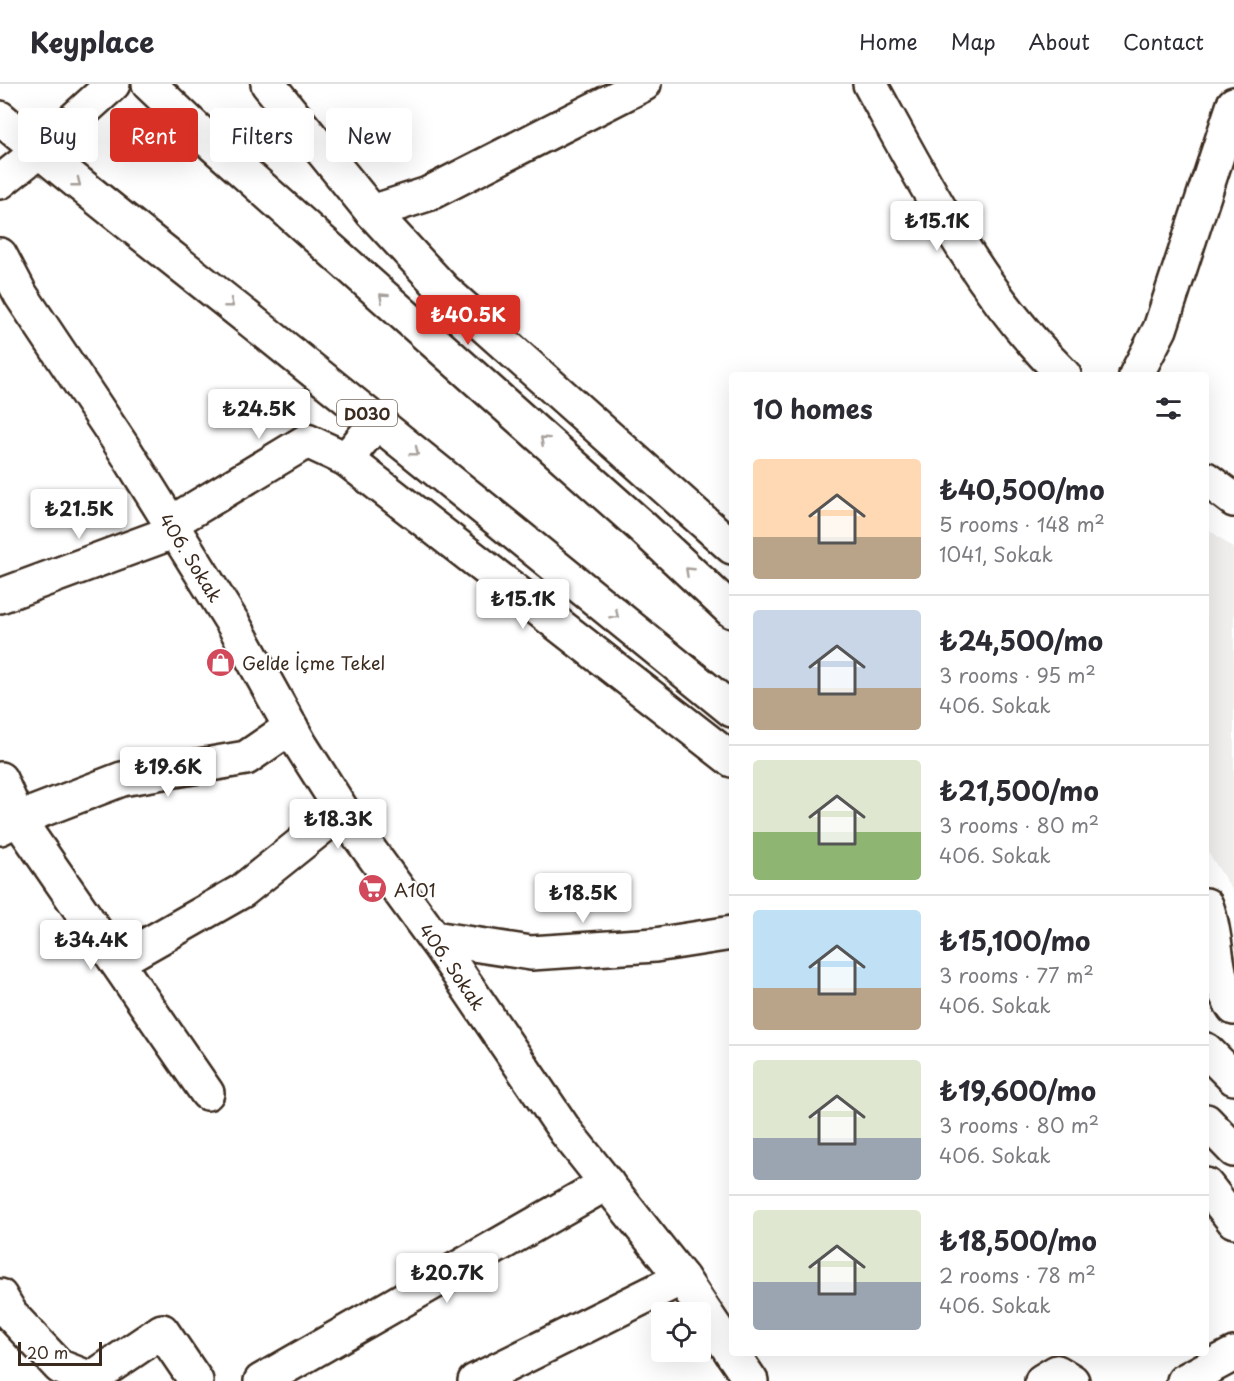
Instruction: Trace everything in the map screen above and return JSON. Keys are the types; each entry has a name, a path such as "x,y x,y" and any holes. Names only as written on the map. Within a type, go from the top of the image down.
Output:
{"main road":[{"path":"88,108 114,84"},
{"path":"149,84 209,141 641,526 729,608"},
{"path":"268,84 372,212 444,290 729,544"},
{"path":"372,212 406,203 428,194 644,84"},
{"path":"870,84 972,261 1004,308 1040,352 1061,372"},
{"path":"1138,372 1160,329 1234,104"},
{"name":"D030","path":"0,118 18,133"},
{"path":"0,182 25,162"},
{"name":"D030","path":"53,162 729,708"},
{"name":"406. Sokak","path":"0,255 11,291 173,527 234,625 291,727 342,811 434,938 566,1132 681,1278 729,1349"},
{"path":"346,459 377,422"},
{"path":"0,596 173,527 308,441 346,459 729,758"},
{"path":"1209,481 1234,500"},
{"path":"9,823 122,780 246,758 291,727"},
{"path":"0,779 9,823 117,962 207,1093"},
{"path":"117,962 242,891 342,811"},
{"path":"1209,913 1220,980 1234,1008"},
{"path":"434,938 531,953 654,945 729,933"},
{"path":"1209,1053 1234,1078"},
{"path":"1209,1124 1234,1150"},
{"path":"261,1381 607,1183"},
{"path":"1209,1189 1234,1221"},
{"path":"475,1381 681,1278"},
{"path":"0,1296 12,1316 60,1367 91,1379 162,1331 196,1381"},
{"path":"1184,1381 1234,1354"},
{"name":"406. Sokak","path":"734,1356 751,1381"},
{"path":"1042,1381 1057,1372 1072,1381"}],"shaded area":[{"path":"1209,529 1234,549 1234,893 1209,854"}],"place":[{"name":"Gelde İçme Tekel","path":"221,662"},
{"name":"A101","path":"373,889"}]}
